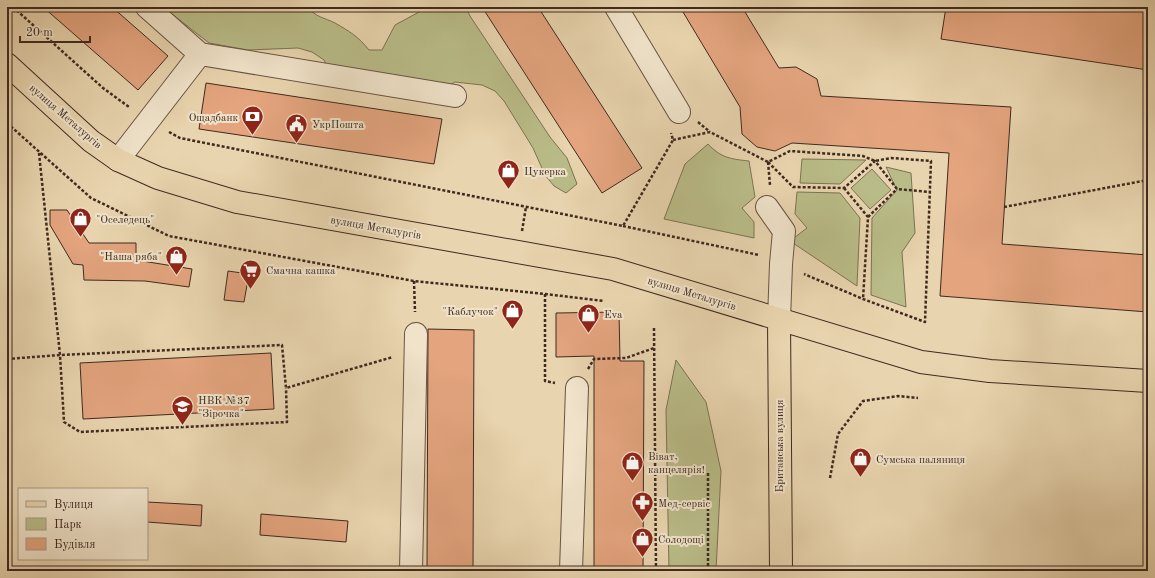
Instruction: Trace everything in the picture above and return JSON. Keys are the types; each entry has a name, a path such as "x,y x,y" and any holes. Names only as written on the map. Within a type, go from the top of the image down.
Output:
{"main road":[{"name":"вулиця Металургів","path":"7,64 91,141 118,160 158,178 237,202 613,269 921,362 990,371 1148,381"},
{"name":"Британська вулиця","path":"779,320 781,571"}],"street":[{"path":"147,7 200,54 456,96"},
{"path":"616,7 674,119"},
{"path":"118,160 200,54"},
{"path":"767,207 784,231 779,320"},
{"path":"411,571 415,342"},
{"path":"572,571 576,388"}],"path":[{"path":"13,7 103,88 147,121 180,138 623,226 673,140 674,119"},
{"path":"7,123 91,198 170,236 414,281 604,301"},
{"path":"673,140 710,132 768,162 793,187 844,188 874,161 891,158 931,161 925,322"},
{"path":"7,359 60,355 282,345 286,388 287,422 80,432 64,422 60,355 39,152"},
{"path":"768,162 790,152 863,156 874,161 897,190"},
{"path":"1004,207 1148,180"},
{"path":"844,188 868,217 863,299"},
{"path":"868,217 897,190 930,192"},
{"path":"286,388 363,365 415,342 414,281"},
{"path":"545,294 545,381 576,388 594,359 626,358 654,348"},
{"path":"654,328 656,571"},
{"path":"830,478 838,434 863,401 898,396 918,398"},
{"path":"708,472 708,571"}],"green space":[{"path":"163,7 308,7 317,15 335,23 358,38 369,50 382,50 395,25 419,12 425,7 466,7 470,16 550,137 567,158 577,184 566,193 554,186 545,175 533,148 504,101 495,91 482,85 455,82 443,89 336,82 324,60 312,52 298,48 248,50 209,43"},
{"path":"708,144 722,155 749,161 755,197 742,208 754,222 754,238 664,219 685,164"},
{"path":"802,159 866,160 840,184 800,183"},
{"path":"886,167 911,173 915,233 902,252 906,307 871,295 872,218 897,190"},
{"path":"872,169 891,190 870,209 851,188"},
{"path":"797,192 840,193 860,218 857,286 790,241 807,228 795,214"},
{"path":"676,360 706,402 721,471 716,571 669,571 666,410"}],"building":[{"path":"43,7 112,7 168,56 138,90"},
{"path":"482,7 538,7 642,168 602,193"},
{"path":"680,7 742,7 779,68 796,67 817,79 821,96 1011,107 1002,244 1148,255 1148,312 940,296 949,153 792,143 775,151 757,147 742,134 740,107"},
{"path":"946,7 1148,7 1148,70 941,39"},
{"path":"206,83 442,119 434,164 199,129"},
{"path":"50,210 67,210 89,243 136,243 136,260 192,269 189,287 145,281 84,280 83,265 73,264 50,225"},
{"path":"228,271 249,274 244,302 224,300"},
{"path":"619,312 620,361 644,361 643,571 594,571 594,356 556,357 556,313"},
{"path":"428,329 474,330 473,571 427,571"},
{"path":"271,353 274,409 83,419 80,363"},
{"path":"148,502 202,505 201,526 148,522"},
{"path":"261,514 348,521 346,542 260,535"}],"place":[{"name":"Ощадбанк","path":"253,136"},
{"name":"УкрПошта","path":"297,144"},
{"name":"Цукерка","path":"509,190"},
{"name":"\"Оселедець\"","path":"81,238"},
{"name":"\"Наша ряба\"","path":"177,276"},
{"name":"Смачна кашка","path":"250,290"},
{"name":"\"Каблучок\"","path":"513,330"},
{"name":"Eva","path":"588,334"},
{"name":"НВК №37 \"Зірочка\"","path":"182,426"},
{"name":"Сумська паляниця","path":"860,478"},
{"name":"Віват, канцелярія!","path":"633,482"},
{"name":"Мед-сервіс","path":"643,522"},
{"name":"Солодощі","path":"643,558"}]}
